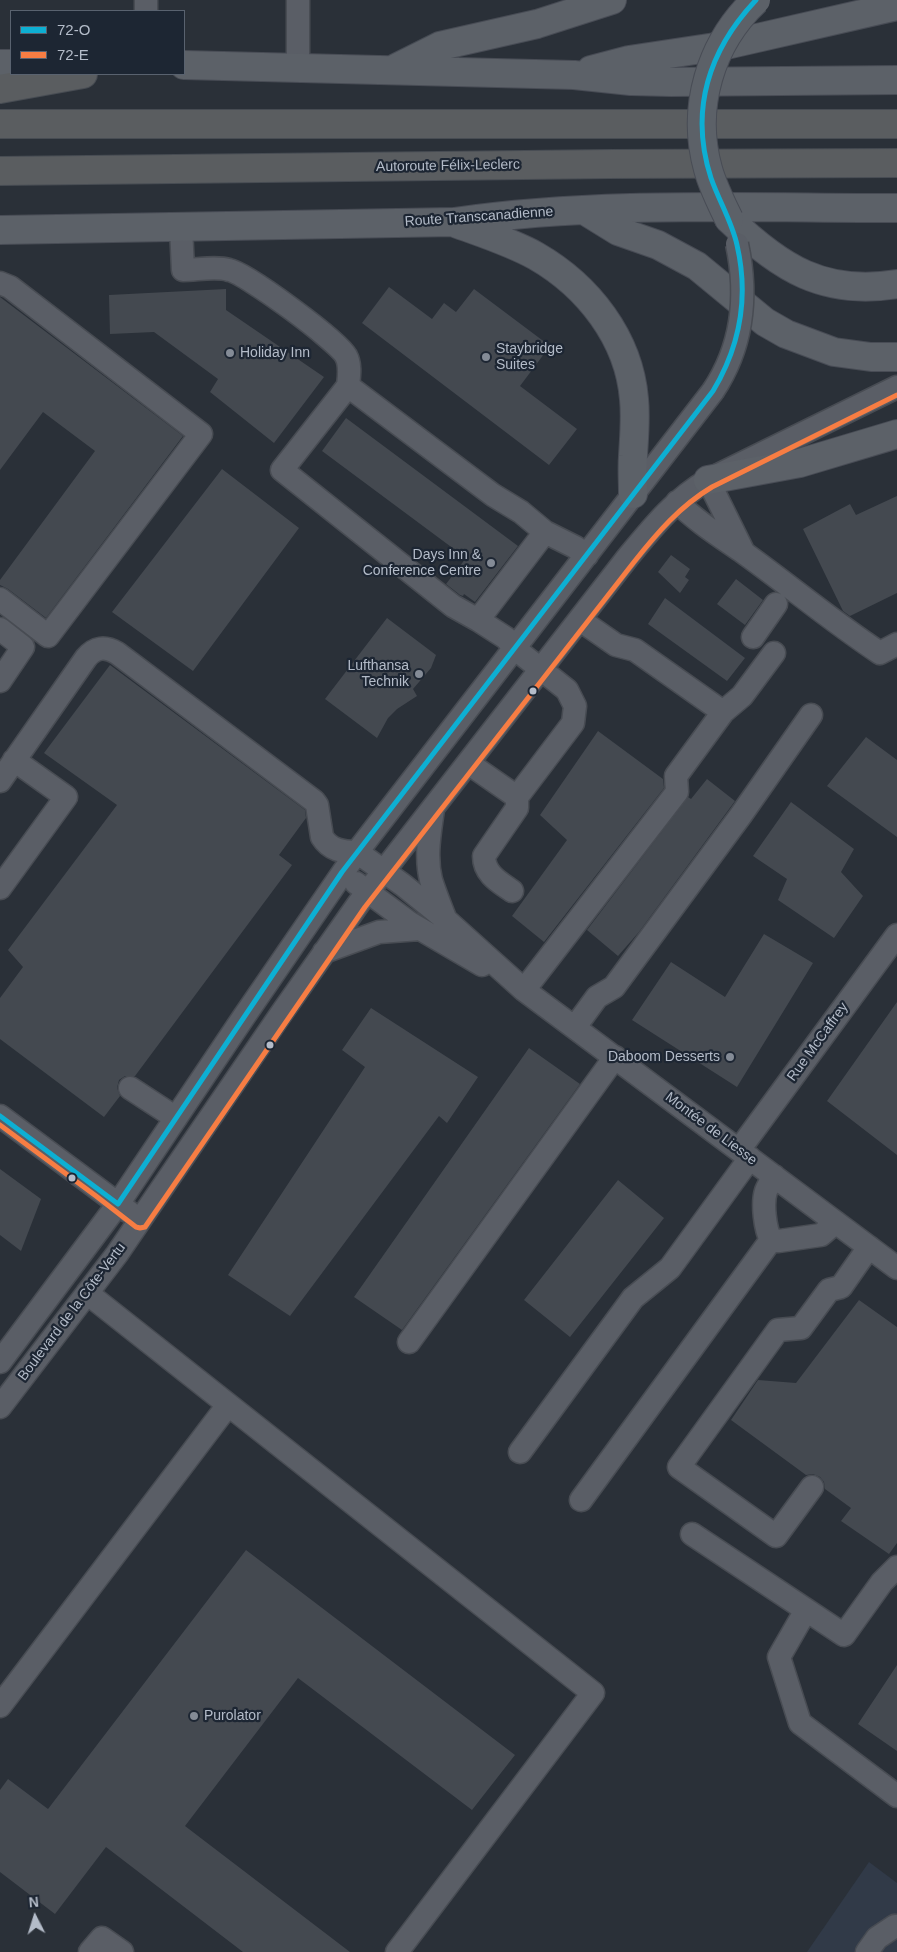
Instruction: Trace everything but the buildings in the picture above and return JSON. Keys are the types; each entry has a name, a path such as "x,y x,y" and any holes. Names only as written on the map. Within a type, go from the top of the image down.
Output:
{"highway":[{"path":"0,89 77,75"},
{"path":"0,124 897,124"},
{"name":"Autoroute Félix-Leclerc","path":"0,170 897,163"}],"main road":[{"path":"392,70 440,46 537,24 612,0"},
{"name":"Boulevard de la Côte-Vertu","path":"729,219 708,169 703,132 703,98 720,46 733,25 756,0"},
{"path":"574,75 630,60 722,46 897,6"},
{"path":"185,65 574,75 631,81 897,80"},
{"name":"Route Transcanadienne","path":"0,230 454,222 509,214 641,208 897,208"},
{"path":"584,210 618,231 658,245 697,266 765,322 792,337 834,352 871,357 897,357"},
{"path":"729,219 764,251 798,272 826,282 868,287 897,284"},
{"path":"454,222 519,248 552,266 584,292 608,323 623,354 634,396 633,494"},
{"path":"708,480 800,463 897,434"}],"street":[{"path":"298,0 298,68"},
{"name":"Boulevard de la Côte-Vertu","path":"0,1362 118,1204 346,859 587,555 713,391 725,372 734,350 742,311 741,264 729,219"},
{"path":"181,227 183,270 228,269 254,282 325,336 345,354 349,364 348,386 282,470 453,606 506,638 514,648 567,690 575,706 574,723 517,797 517,808 484,856 484,863 493,878 512,891"},
{"path":"0,283 10,287 201,434 48,636 0,599"},
{"path":"348,386 493,495 521,512 545,532 587,555"},
{"name":"Boulevard de la Côte-Vertu","path":"0,1407 117,1254 367,892 632,552 676,502 708,480 897,387"},
{"path":"708,480 744,554"},
{"path":"676,502 690,516 880,653 897,644"},
{"path":"478,620 545,532"},
{"path":"753,637 776,604"},
{"path":"580,620 616,645 635,650 723,712"},
{"path":"0,629 23,647 0,681"},
{"path":"0,781 86,658 95,650 107,648 117,653 314,801 317,805 324,841 346,859"},
{"path":"524,990 677,792 676,776 723,712 742,696 774,653"},
{"path":"575,1027 597,997 614,987 741,814 811,714"},
{"path":"0,888 66,797 14,760"},
{"path":"468,763 517,797"},
{"path":"433,808 429,864 431,880 445,919"},
{"name":"Montée de Liesse","path":"346,859 384,871 445,919 524,990"},
{"name":"Montée de Liesse","path":"346,859 367,892 420,929 524,990 897,1268"},
{"path":"324,952 380,932 420,929"},
{"name":"Rue McCaffrey","path":"520,1452 633,1298 670,1268 744,1154 897,935"},
{"path":"409,1342 615,1057"},
{"path":"130,1088 176,1118"},
{"path":"0,1116 140,1221"},
{"path":"771,1240 767,1233 765,1200 766,1191 774,1176"},
{"path":"771,1240 779,1241 821,1235 835,1222"},
{"path":"581,1500 771,1240"},
{"path":"812,1487 776,1536 679,1467 778,1330 801,1328 829,1290 841,1287 869,1247"},
{"path":"87,1293 593,1693 397,1952"},
{"path":"0,1706 228,1405"},
{"path":"692,1534 844,1635 882,1582 897,1567"},
{"path":"806,1610 779,1657 800,1723 897,1796"},
{"path":"867,1952 877,1938 895,1926 897,1927"},
{"path":"90,1952 102,1938 122,1952"}],"shaded area":[{"path":"869,1862 897,1883 897,1952 807,1952"}],"transit line":[{"name":"72-O","path":"0,1116 118,1204 342,872 713,391 730,357 736,339 740,321 742,283 741,264 735,236 711,178 705,153 702,129 703,105 715,60 726,39 756,0"},
{"name":"72-E","path":"0,1125 136,1227 145,1227 365,907 660,531 679,511 712,487 897,395"}],"place":[{"name":"Holiday Inn","path":"230,353"},
{"name":"Staybridge Suites","path":"486,357"},
{"name":"Days Inn & Conference Centre","path":"491,563"},
{"name":"Lufthansa Technik","path":"419,674"},
{"name":"Daboom Desserts","path":"730,1057"},
{"name":"Purolator","path":"194,1716"}]}
